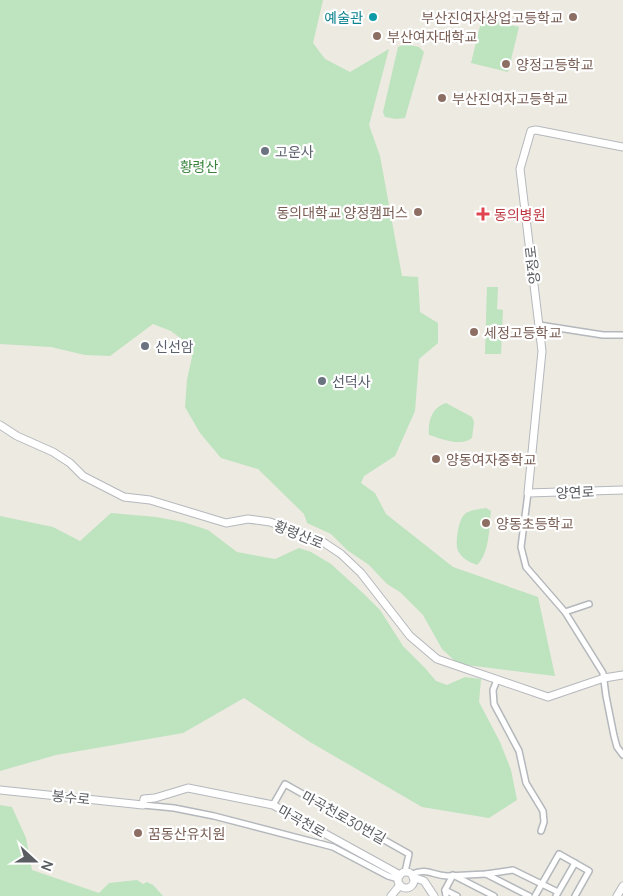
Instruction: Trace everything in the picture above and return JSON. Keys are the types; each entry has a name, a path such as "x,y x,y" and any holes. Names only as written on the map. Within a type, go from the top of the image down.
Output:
{"street":[{"name":"양정로","path":"528,493 542,351 520,168 530,131 536,130 623,147"},
{"path":"539,325 603,335 623,334"},
{"name":"황령산로","path":"0,425 17,436 53,452 70,463 83,476 124,497 150,500 226,523 248,519 270,522 320,540 341,554 361,573 410,636 437,659 548,697 604,678 623,675"},
{"name":"양연로","path":"528,493 623,490"},
{"path":"528,493 520,548 526,567 565,612 604,672 606,696 614,736 617,747 623,755"},
{"path":"565,612 589,604"},
{"path":"497,680 493,690 494,704 519,751 526,783 543,811 544,822 541,830"},
{"name":"마곡천로30번길","path":"273,806 285,784 409,854 406,878"},
{"name":"마곡천로","path":"143,805 144,799 156,798 188,788 273,806 406,878 421,878 434,895"},
{"name":"봉수로","path":"0,790 143,805"},
{"path":"143,805 174,808 214,816 333,847 388,876 406,878 426,871 440,876 486,874 513,870 542,884 557,894 575,863"},
{"path":"535,896 559,854 589,870 575,896"},
{"path":"486,874 529,896"},
{"path":"453,875 446,893 457,896"},
{"path":"453,875 494,896"},
{"path":"391,896 406,878"},
{"path":"617,896 623,886"}],"green space":[{"name":"황령산","path":"0,0 323,0 313,43 325,59 350,72 389,49 369,125 380,156 402,276 418,277 420,312 438,323 438,343 419,359 415,411 395,456 364,476 361,483 375,493 386,514 453,567 538,597 555,676 456,662 442,649 423,615 400,592 387,584 369,565 347,550 331,534 307,523 304,514 258,469 221,458 200,433 185,407 187,380 192,357 188,344 171,331 153,324 110,356 85,355 51,347 0,344"},
{"path":"482,18 519,27 508,72 471,63"},
{"path":"405,44 419,47 424,52 405,118 385,117 383,112 398,47"},
{"path":"487,287 498,287 497,309 503,310 501,354 485,354"},
{"path":"446,403 472,417 474,422 472,438 467,441 456,442 429,435 429,424 434,411"},
{"path":"486,508 491,511 487,547 477,565 466,560 458,551 458,531 461,520 466,513"},
{"path":"111,513 156,517 183,522 208,530 237,552 275,559 299,548 311,552 331,564 380,610 403,646 436,681 447,685 465,677 481,679 479,702 500,742 511,770 517,800 489,818 422,807 310,742 244,698 183,733 56,755 0,771 0,516 53,527 80,541"},
{"path":"0,805 12,807 26,838 32,870 99,893 109,883 137,880 143,884 147,882 153,885 163,896 0,896"}],"place":[{"name":"예술관","path":"373,17"},
{"name":"부산진여자상업고등학교","path":"573,17"},
{"name":"부산여자대학교","path":"377,36"},
{"name":"양정고등학교","path":"506,64"},
{"name":"부산진여자고등학교","path":"442,98"},
{"name":"고운사","path":"265,151"},
{"name":"동의대학교 양정캠퍼스","path":"418,212"},
{"name":"동의병원","path":"483,214"},
{"name":"세정고등학교","path":"474,332"},
{"name":"신선암","path":"145,346"},
{"name":"선덕사","path":"322,381"},
{"name":"양동여자중학교","path":"436,459"},
{"name":"양동초등학교","path":"486,523"},
{"name":"꿈동산유치원","path":"138,833"}]}
